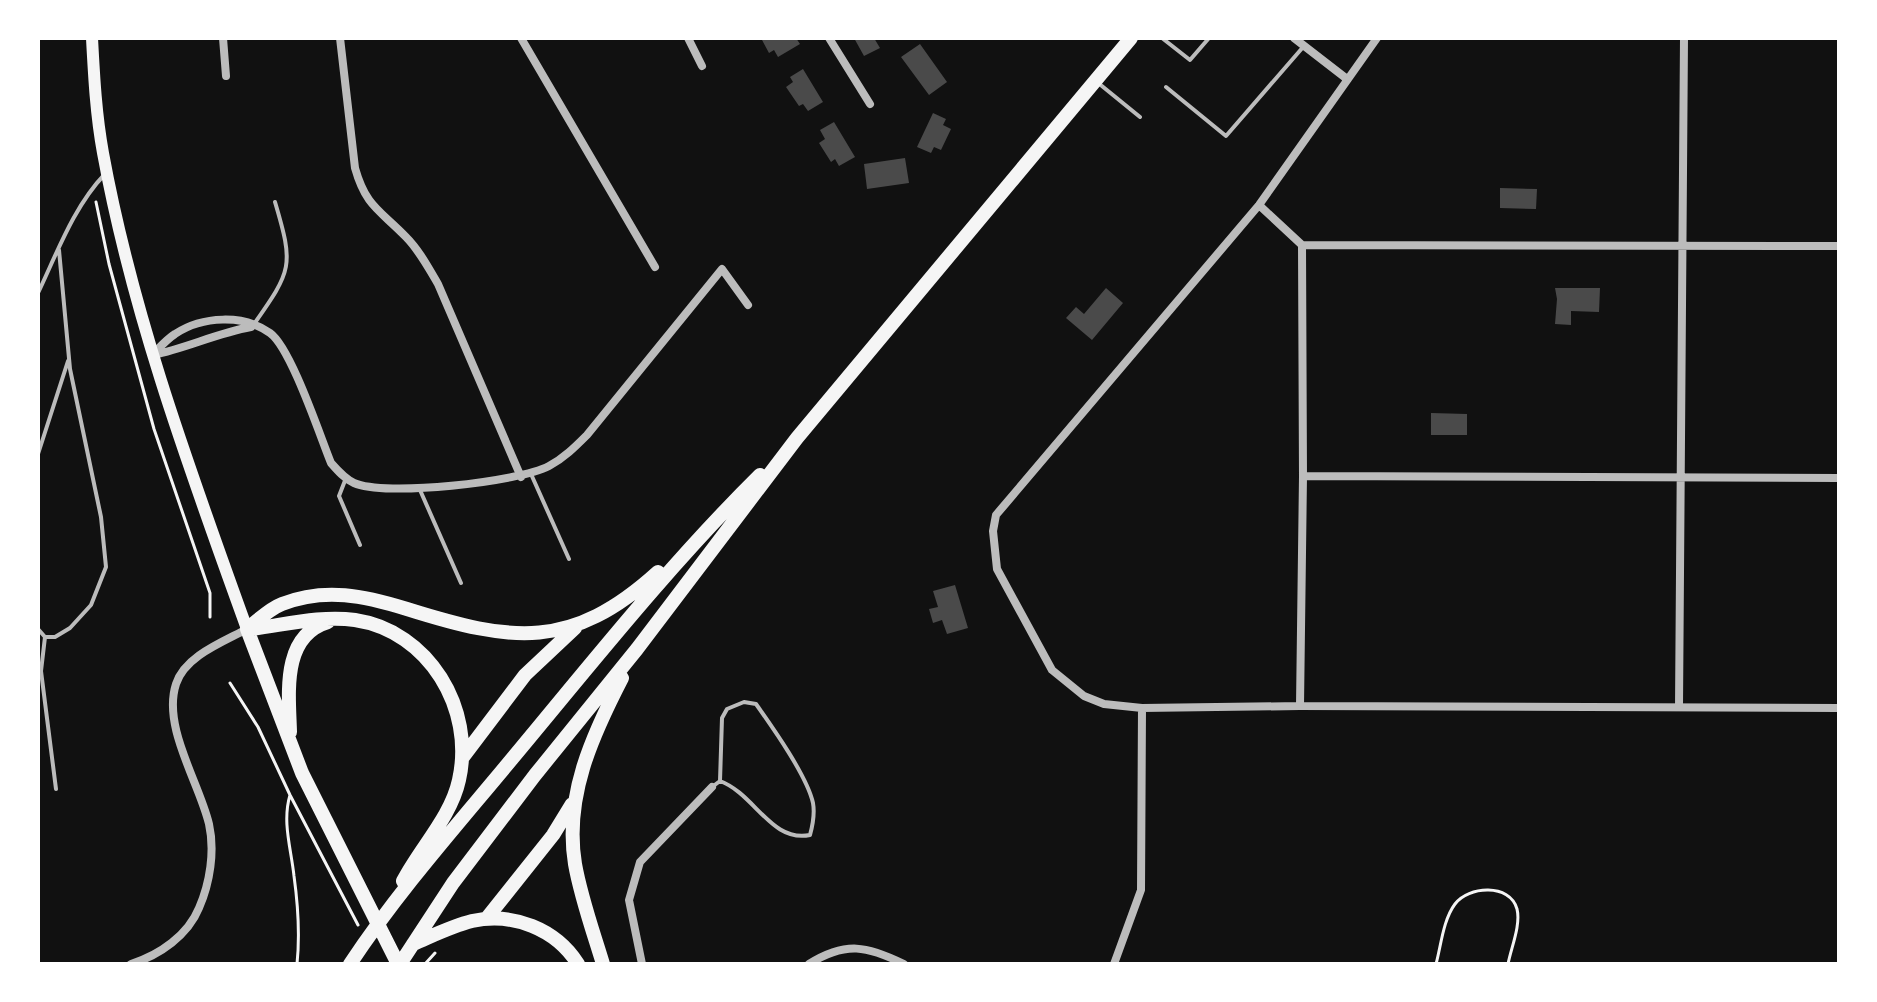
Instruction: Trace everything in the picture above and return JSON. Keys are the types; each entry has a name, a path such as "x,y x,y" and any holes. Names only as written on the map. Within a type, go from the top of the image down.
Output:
{"main road":[{"path":"92,38 102,150 120,236 175,428 290,745 399,964 453,883 637,649 797,438 1131,38"},
{"path":"463,757 525,675 560,640 582,623 635,593 700,535 797,438"},
{"path":"350,964 362,942 388,908 700,535"},
{"path":"247,629 280,605 324,594 365,597 458,625 497,633 540,633 582,623"},
{"path":"247,629 340,618 358,620 389,630 418,649 448,689 457,712 463,757 459,783 447,811 415,858 388,908"},
{"path":"290,745 289,677 293,656 308,634 321,624 340,618"},
{"path":"486,919 553,835 574,800 596,731 637,649"},
{"path":"574,800 572,834 575,863 603,964"},
{"path":"413,944 470,921 508,919 536,927 555,939 578,964"}],"street":[{"path":"223,38 226,76"},
{"path":"340,38 355,168 360,187 369,203 407,237 438,284 521,477"},
{"path":"521,38 655,267"},
{"path":"688,38 702,66"},
{"path":"829,38 870,104"},
{"path":"1294,38 1347,79"},
{"path":"1377,38 1259,205 996,515 993,531 997,569 1052,670 1084,696 1104,704 1142,708 1839,708"},
{"path":"1679,707 1680,244 1684,38"},
{"path":"1259,205 1302,245 1839,246"},
{"path":"1300,706 1302,245"},
{"path":"152,355 175,334 202,324 230,318 253,326 271,334 286,353 331,463 346,478 355,484 379,488 477,484 521,477 569,453 722,269 748,305"},
{"path":"152,355 253,326"},
{"path":"1303,476 1839,478"},
{"path":"131,964 159,952 182,934 196,917 207,891 212,857 209,826 175,725 176,683 185,668 204,652 247,629"},
{"path":"1114,964 1141,890 1142,708"},
{"path":"642,964 629,900 640,862 716,784"},
{"path":"809,964 823,955 847,947 877,951 904,964"}],"lane":[{"path":"1162,38 1190,60 1209,38"},
{"path":"1166,87 1226,136 1304,46"},
{"path":"1095,81 1140,117"},
{"path":"38,293 93,186 107,172"},
{"path":"253,326 281,286 288,263 288,244 275,202"},
{"path":"45,637 55,637 70,628 91,605 106,567 101,517 69,358 59,250"},
{"path":"38,454 69,358"},
{"path":"531,473 569,559"},
{"path":"346,478 339,496 360,545"},
{"path":"419,486 461,583"},
{"path":"38,629 45,637 41,671 56,789"},
{"path":"744,702 756,704 813,802 814,818 810,835 796,838 778,829 736,787 716,784 722,718 727,709 744,702"}],"path":[{"path":"230,683 258,727 362,942"},
{"path":"290,795 286,819 298,927 297,964"},
{"path":"1436,964 1453,906 1465,894 1483,890 1501,892 1512,898 1516,907 1518,919 1508,964"},
{"path":"425,964 443,948"}],"building":[{"path":"761,38 796,38 800,44 778,57 774,50 769,53"},
{"path":"854,38 874,38 880,48 864,56"},
{"path":"920,44 947,82 929,95 901,57"},
{"path":"803,69 823,102 808,111 803,104 799,106 786,87 793,82 790,77"},
{"path":"933,113 946,119 943,125 951,129 941,150 934,147 931,153 917,147"},
{"path":"834,122 855,157 839,166 835,159 831,162 819,143 825,139 820,130"},
{"path":"905,158 909,183 867,189 864,164"},
{"path":"1500,188 1537,189 1536,209 1500,208"},
{"path":"1106,288 1123,303 1092,340 1066,318 1076,307 1084,314"},
{"path":"1555,288 1600,288 1599,312 1571,311 1571,325 1555,324"},
{"path":"1431,413 1467,414 1467,435 1431,435"},
{"path":"955,585 968,628 947,634 942,620 933,623 929,609 938,607 933,591"}]}
